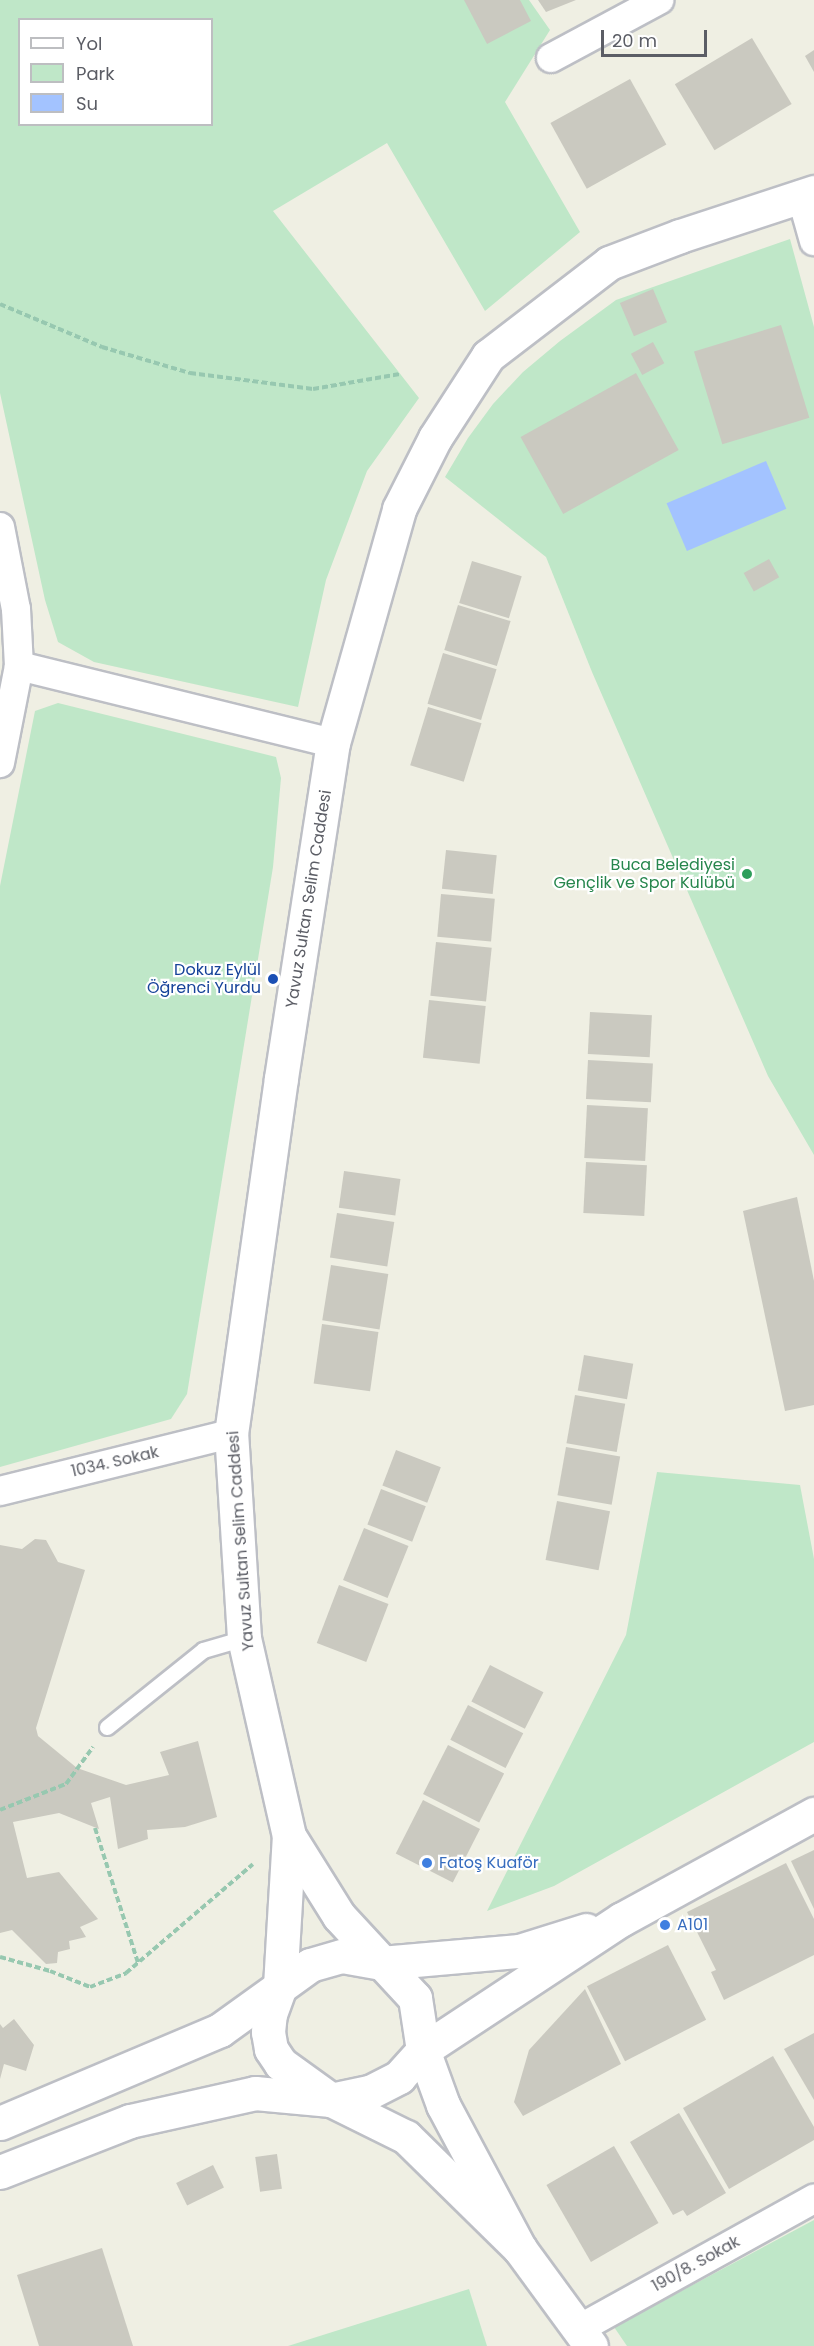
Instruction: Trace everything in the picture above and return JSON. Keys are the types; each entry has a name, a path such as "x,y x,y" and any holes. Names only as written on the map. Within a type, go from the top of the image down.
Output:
{"main road":[{"name":"Yavuz Sultan Selim Caddesi","path":"289,1836 244,1638 231,1434 281,1077 333,743 399,509 435,438 488,356 609,263 807,193"},
{"path":"0,2172 130,2121 255,2093 332,2100 370,2092 399,2077 423,2050 622,1919 814,1814"},
{"path":"289,1836 339,1916 415,1998 423,2050 443,2105 520,2249 585,2337"},
{"path":"289,1836 280,1986 270,2014 268,2032 271,2049 281,2064 332,2100 405,2137 520,2249"},
{"path":"0,2123 146,2064 220,2030 310,1965 342,1956 381,1963 519,1951 622,1919"}],"street":[{"path":"551,58 659,0"},
{"path":"807,193 814,241"},
{"path":"0,527 4,567 16,609 19,666 0,763"},
{"path":"19,666 333,743"},
{"name":"1034. Sokak","path":"0,1491 231,1434"},
{"name":"190/8. Sokak","path":"585,2337 814,2199"}],"lane":[{"path":"107,1727 203,1650 244,1638"}],"path":[{"path":"0,304 102,347 190,372 313,389 400,374"},
{"path":"0,1810 66,1784 107,1727"},
{"path":"95,1827 138,1963"},
{"path":"0,1957 50,1971 90,1987 126,1973 244,1870 289,1836"}],"green space":[{"path":"0,0 529,0 550,30 505,102 580,232 485,311 387,143 273,211 419,398 367,471 326,580 298,707 94,662 58,642 45,600 0,393"},
{"name":"Buca Belediyesi Gençlik ve Spor Kulübü","path":"790,239 814,327 814,1155 768,1076 592,672 546,557 445,477 468,438 493,404 523,372 560,341 616,300"},
{"path":"58,703 276,757 281,778 273,867 187,1394 171,1419 0,1467 0,886 35,711"},
{"path":"657,1472 800,1485 814,1559 814,1742 554,1886 487,1911 626,1635"},
{"path":"814,2220 814,2346 627,2346 614,2327"},
{"path":"469,2289 487,2346 288,2346"}],"water":[{"path":"766,461 786,509 687,551 667,503"}],"building":[{"path":"464,0 520,0 531,21 487,44"},
{"path":"538,0 576,0 546,12"},
{"path":"752,38 792,104 715,150 675,84"},
{"path":"814,50 814,72 805,56"},
{"path":"630,79 666,145 587,189 550,123"},
{"path":"653,289 667,322 634,336 620,303"},
{"path":"781,325 809,418 722,444 694,352"},
{"path":"653,342 664,363 642,375 631,354"},
{"path":"636,373 679,450 563,514 521,437"},
{"path":"769,559 779,577 754,591 744,573"},
{"path":"472,561 522,576 509,618 459,603"},
{"path":"458,605 511,621 497,666 444,650"},
{"path":"443,653 497,669 481,720 428,704"},
{"path":"428,707 482,723 464,782 410,765"},
{"path":"446,850 497,855 493,894 442,889"},
{"path":"441,894 495,899 491,942 437,937"},
{"path":"436,942 492,948 486,1002 430,996"},
{"path":"429,1000 486,1006 480,1064 423,1058"},
{"path":"590,1012 652,1015 650,1057 588,1054"},
{"path":"588,1060 653,1063 651,1102 586,1099"},
{"path":"587,1105 648,1108 645,1161 584,1158"},
{"path":"586,1162 647,1165 644,1216 583,1213"},
{"path":"344,1171 400,1179 395,1216 339,1208"},
{"path":"797,1197 814,1281 814,1405 785,1411 743,1211"},
{"path":"337,1213 394,1222 387,1267 330,1257"},
{"path":"331,1265 388,1274 380,1329 322,1320"},
{"path":"322,1324 378,1332 370,1391 314,1383"},
{"path":"584,1355 633,1364 627,1399 578,1390"},
{"path":"575,1395 625,1404 617,1452 566,1443"},
{"path":"566,1447 620,1457 612,1505 557,1495"},
{"path":"396,1450 441,1467 427,1503 382,1485"},
{"path":"381,1489 426,1506 412,1542 367,1524"},
{"path":"557,1501 610,1511 599,1570 546,1560"},
{"path":"364,1528 409,1546 388,1598 343,1580"},
{"path":"35,1539 46,1540 58,1562 85,1570 36,1728 38,1736 77,1768 126,1785 169,1775 160,1752 198,1741 217,1817 185,1827 147,1830 148,1839 118,1849 110,1797 91,1803 99,1829 59,1813 13,1822 27,1878 59,1872 98,1919 80,1927 86,1937 69,1941 70,1949 58,1952 57,1963 46,1964 12,1930 0,1933 0,1545 22,1549"},
{"path":"339,1585 388,1604 366,1662 317,1643"},
{"path":"490,1665 543,1692 525,1729 471,1702"},
{"path":"468,1705 523,1733 506,1768 450,1740"},
{"path":"448,1745 504,1774 479,1823 423,1794"},
{"path":"423,1800 480,1829 453,1883 396,1853"},
{"path":"814,1850 814,1909 791,1861"},
{"path":"786,1863 814,1919 814,1955 724,2000 711,1972 716,1970 687,1912"},
{"path":"668,1945 706,2020 625,2061 587,1986"},
{"path":"585,1989 621,2064 523,2116 514,2102 529,2050"},
{"path":"14,2019 34,2045 26,2071 4,2064 0,2079 0,2024 3,2028"},
{"path":"814,2033 814,2100 784,2049"},
{"path":"773,2056 814,2127 814,2140 729,2189 683,2108"},
{"path":"679,2113 726,2193 687,2216 683,2210 673,2215 630,2142"},
{"path":"614,2146 658,2223 591,2262 546,2185"},
{"path":"277,2154 282,2189 260,2192 255,2157"},
{"path":"213,2165 224,2187 187,2205 176,2183"},
{"path":"102,2248 133,2346 39,2346 17,2275"}],"place":[{"name":"Buca Belediyesi Gençlik ve Spor Kulübü","path":"747,874"},
{"name":"Dokuz Eylül Öğrenci Yurdu","path":"273,979"},
{"name":"Fatoş Kuaför","path":"427,1863"},
{"name":"A101","path":"665,1925"}]}
